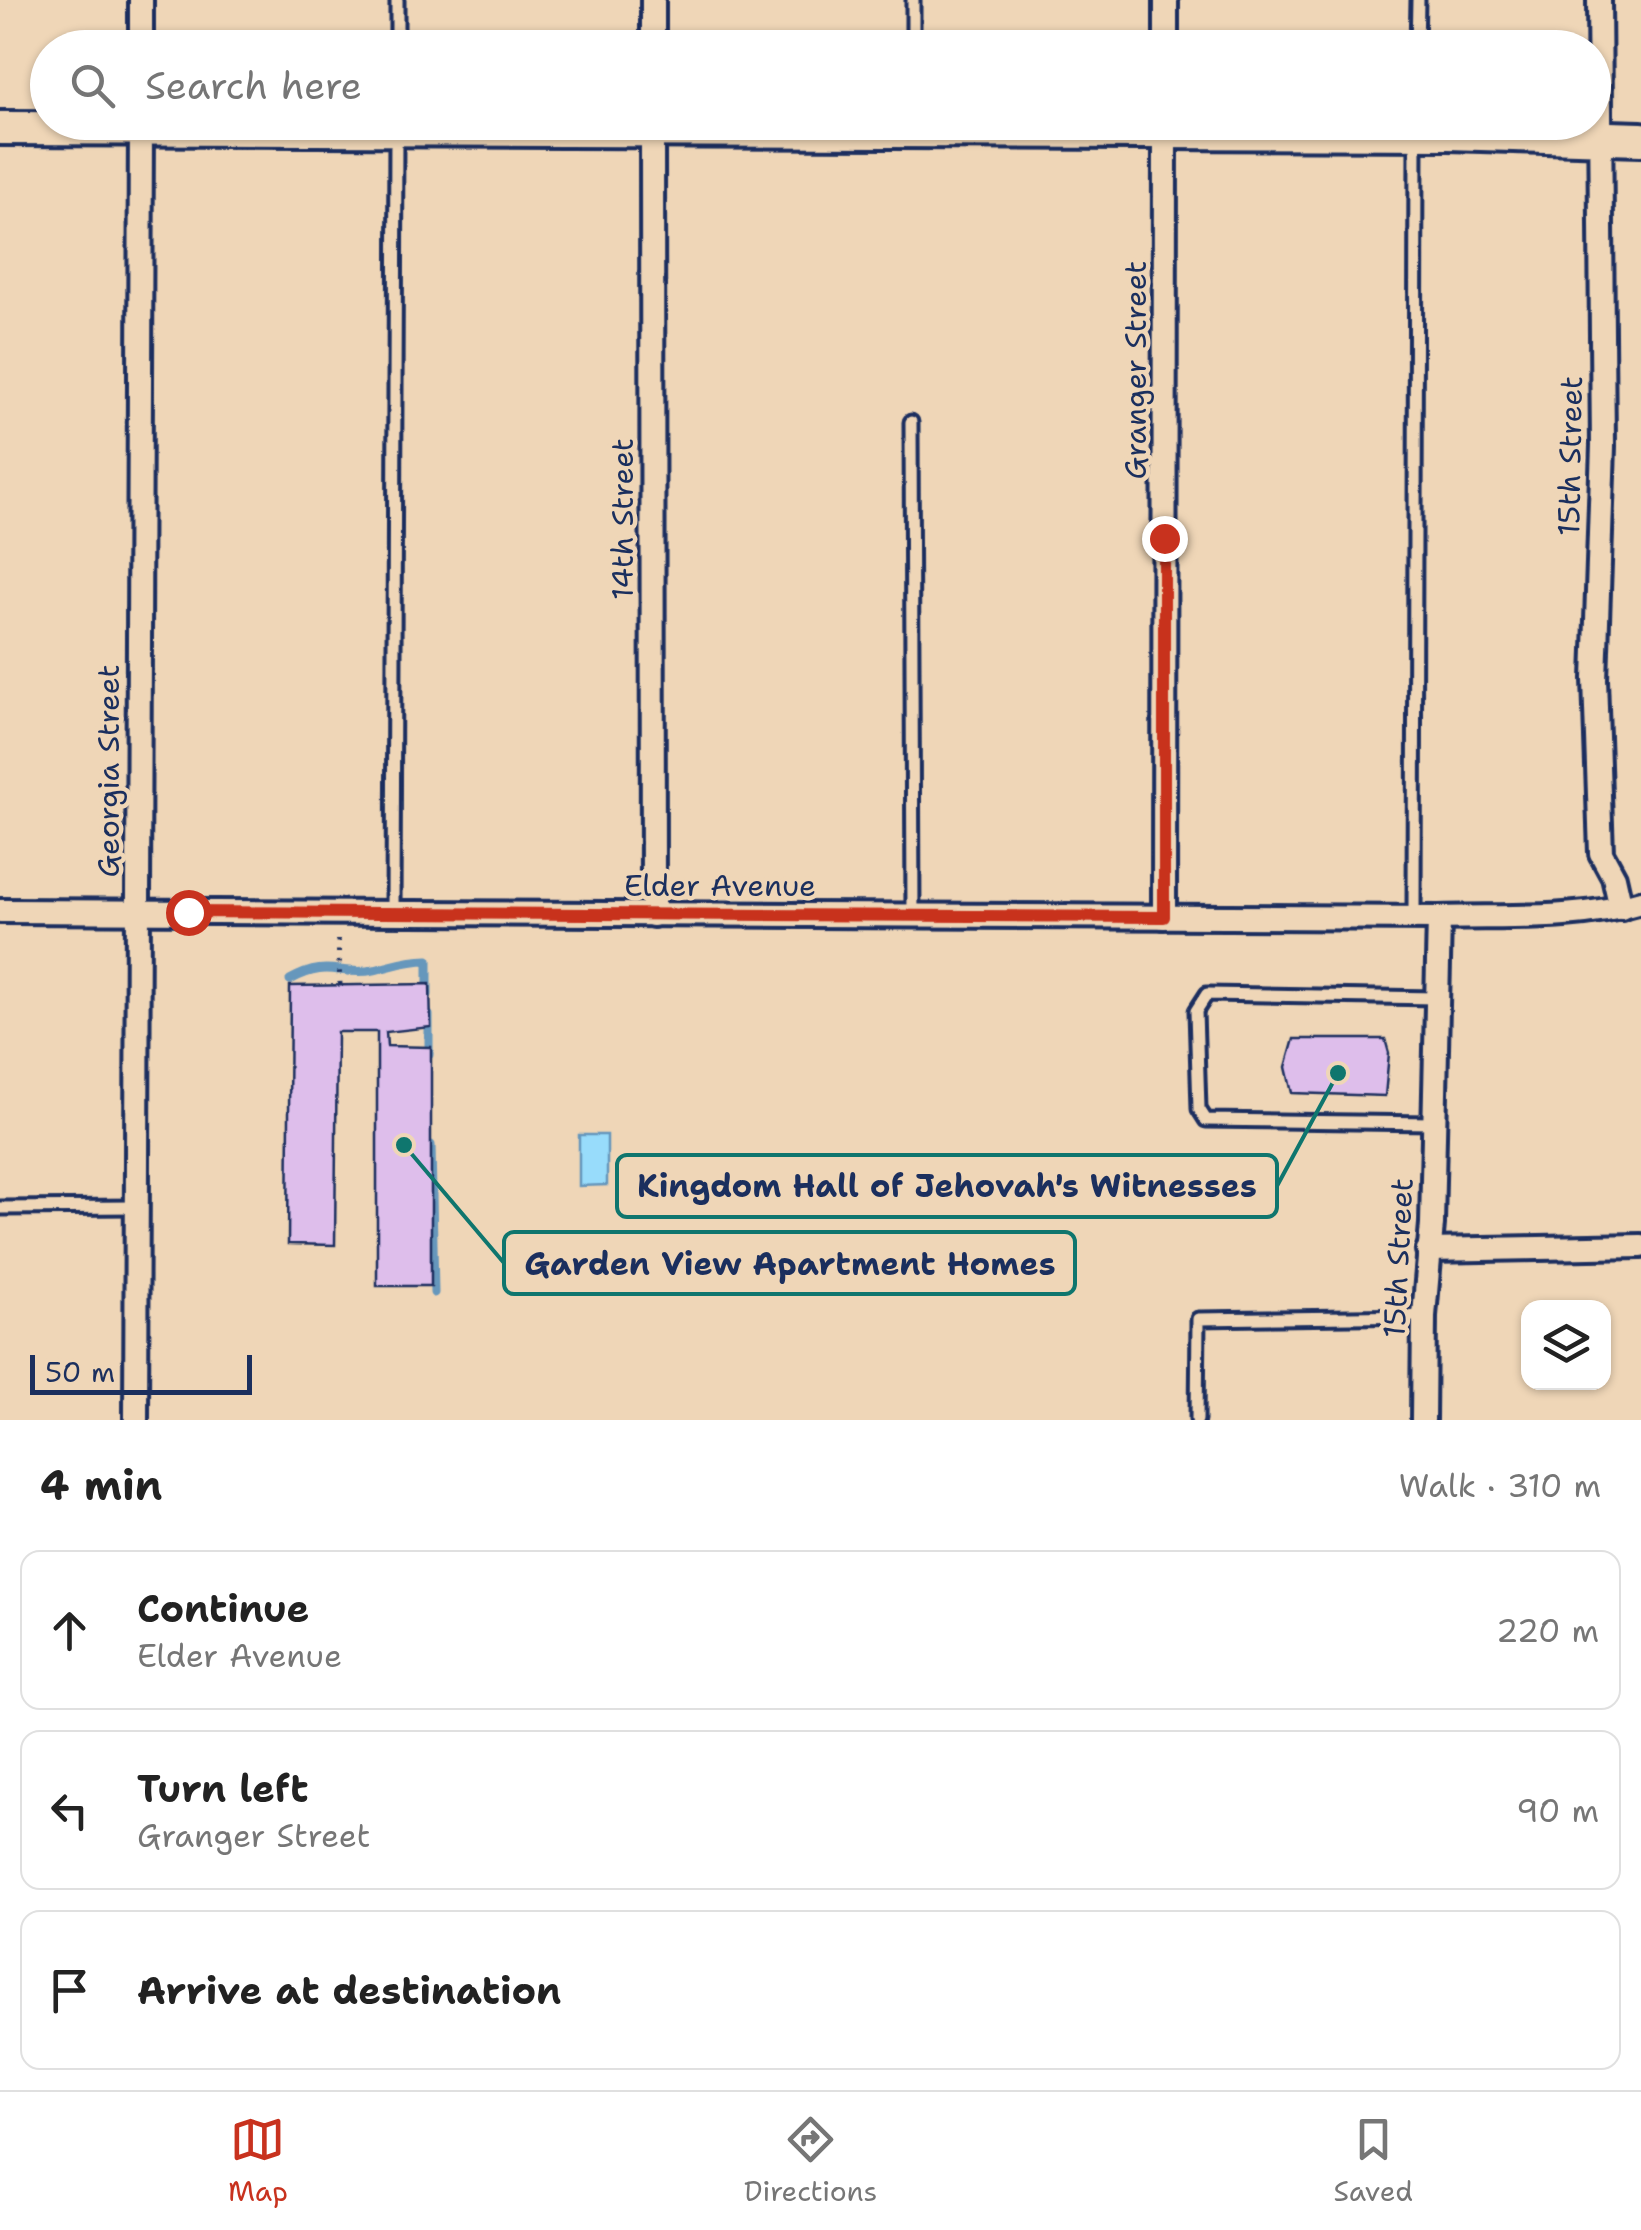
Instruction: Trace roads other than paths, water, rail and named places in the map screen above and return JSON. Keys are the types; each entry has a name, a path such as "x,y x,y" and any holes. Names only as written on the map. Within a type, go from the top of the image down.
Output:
{"street":[{"path":"141,0 141,30"},
{"path":"653,0 653,30"},
{"path":"1166,0 1166,30"},
{"name":"15th Street","path":"1599,0 1599,30"},
{"path":"0,128 30,127"},
{"path":"1611,138 1641,138"},
{"name":"Georgia Street","path":"136,1420 141,140"},
{"name":"14th Street","path":"652,140 653,914"},
{"name":"Granger Street","path":"1164,917 1165,140"},
{"name":"15th Street","path":"1598,140 1603,446 1596,712 1601,853 1631,905"},
{"name":"Elder Avenue","path":"0,911 1440,918 1566,914 1631,905"},
{"name":"15th Street","path":"1422,1420 1440,918"},
{"path":"1428,1250 1641,1246"}],"lane":[{"path":"396,30 397,0"},
{"path":"913,0 913,30"},
{"path":"1417,30 1418,0"},
{"path":"393,913 396,140"},
{"path":"1414,918 1416,140"},
{"path":"911,422 913,916"},
{"path":"1433,1123 1206,1120 1199,1108 1196,1011 1207,994 1436,998"},
{"path":"0,1208 136,1207"},
{"path":"1197,1420 1198,1319 1424,1316"}],"water":[{"path":"579,1135 607,1135 607,1185 579,1186"}],"waterway":[{"path":"290,980 315,970 362,972 428,960 428,995"},
{"path":"429,1015 429,1055"},
{"path":"431,1145 434,1293"}],"place":[{"name":"Kingdom Hall of Jehovah's Witnesses","path":"1338,1073"},
{"name":"Garden View Apartment Homes","path":"404,1145"}]}
